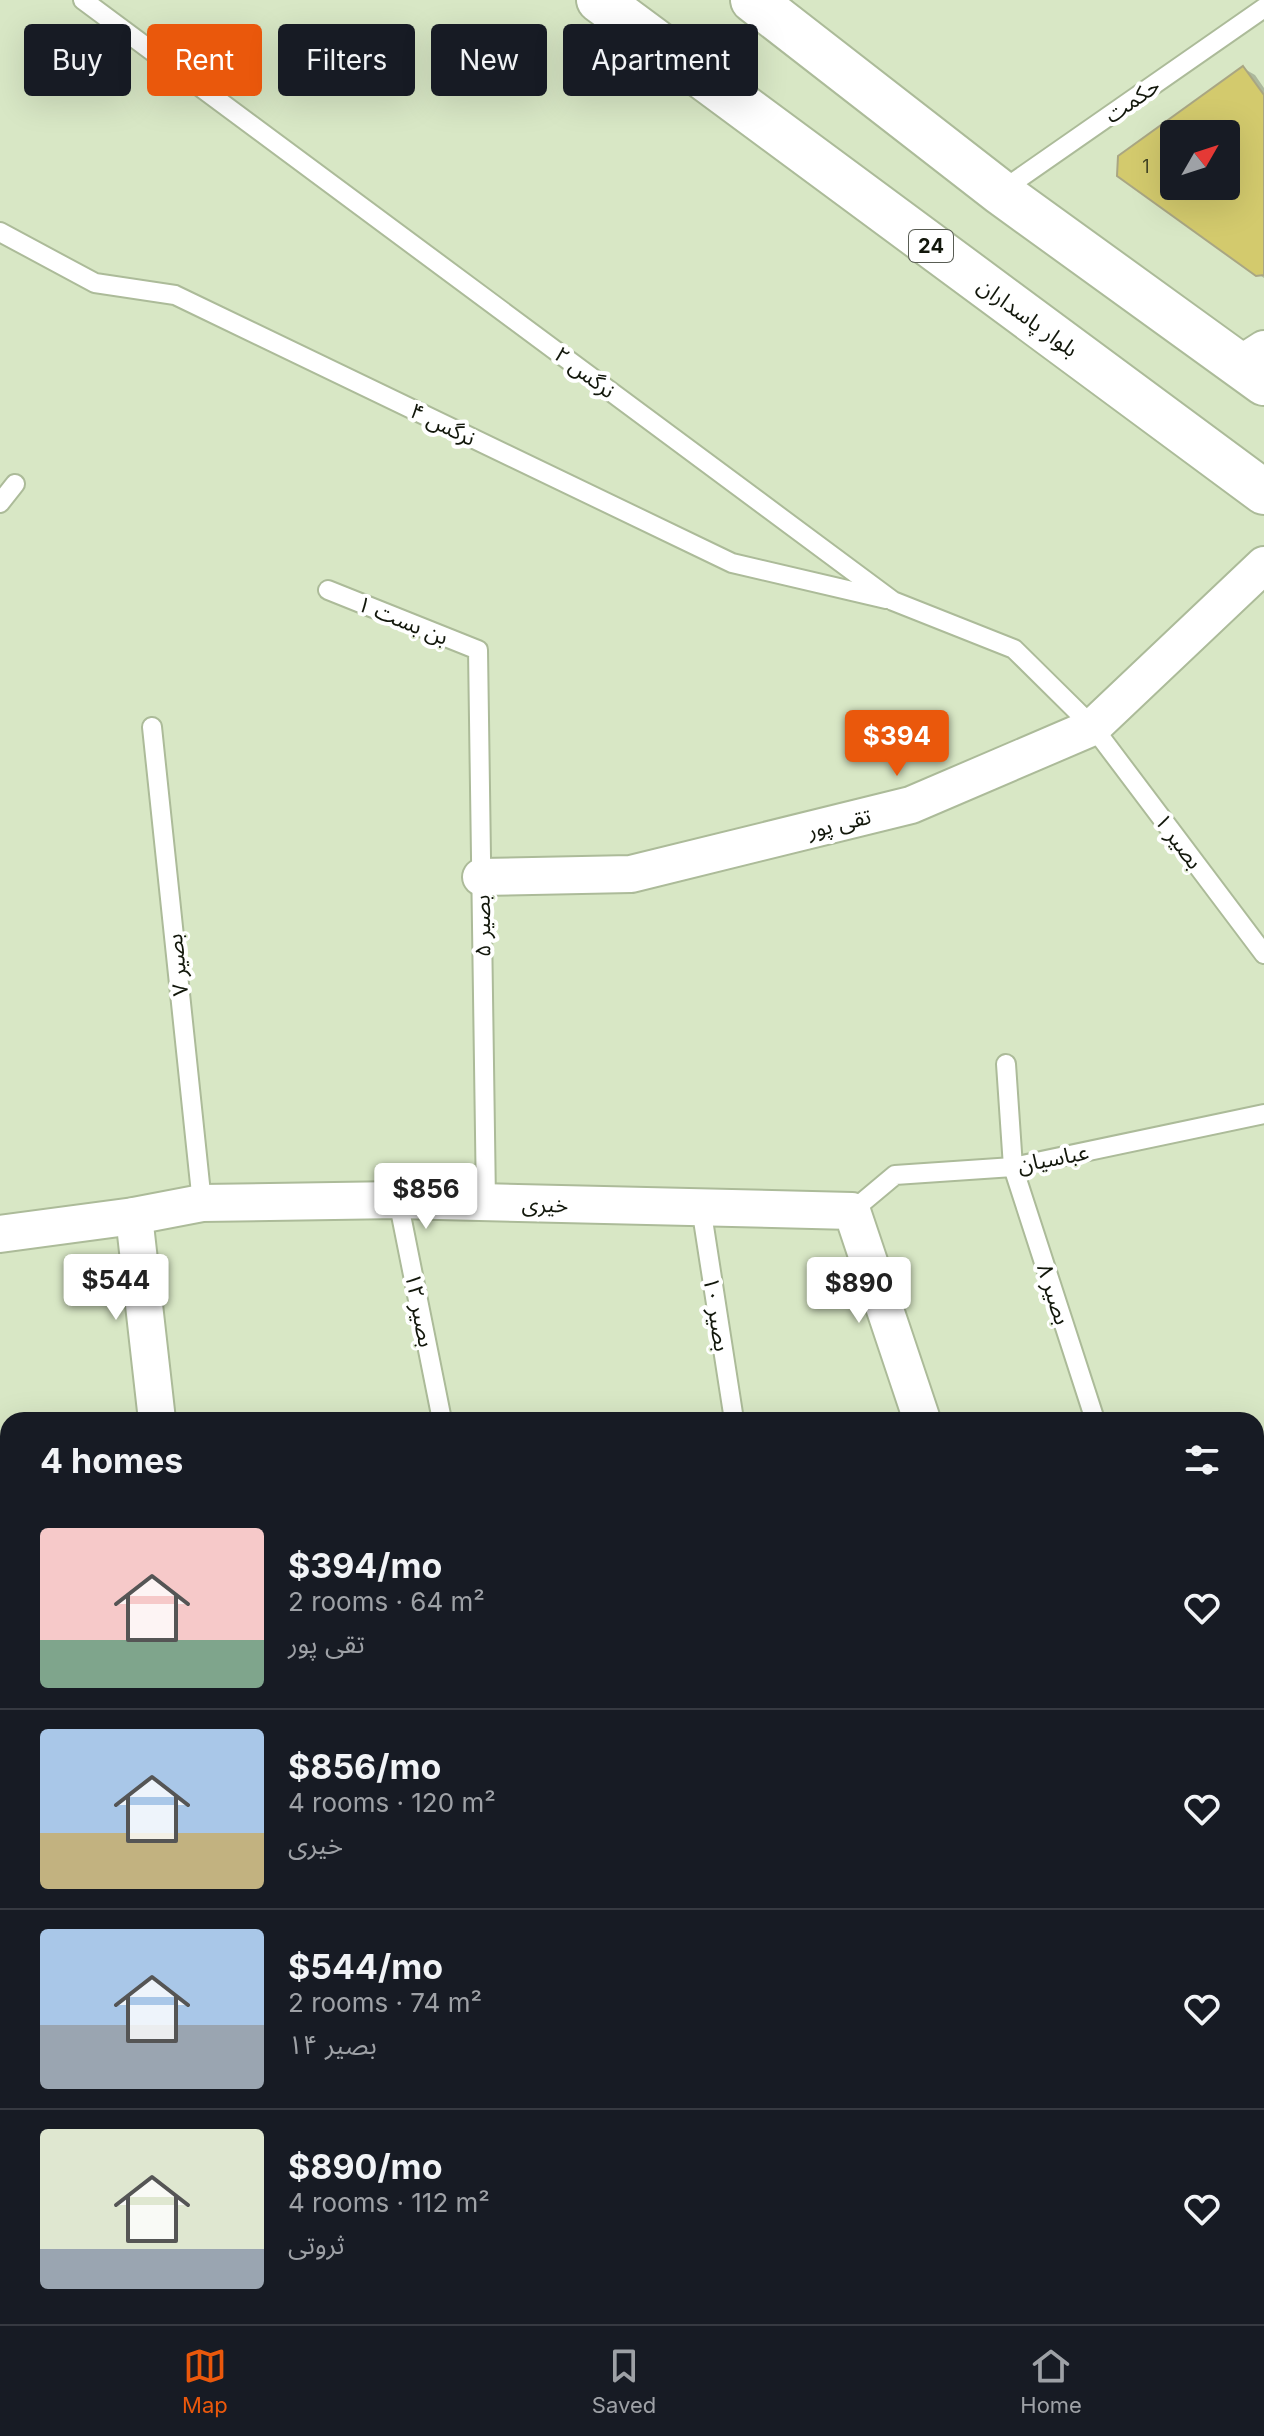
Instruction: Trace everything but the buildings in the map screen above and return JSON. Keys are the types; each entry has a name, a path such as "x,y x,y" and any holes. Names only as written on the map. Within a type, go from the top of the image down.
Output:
{"highway":[{"name":"بلوار پاسداران","path":"599,0 1264,492"},
{"path":"753,0 1000,192 1256,366"}],"street":[{"name":"تقی پور","path":"481,877 631,874 911,805 1093,727 1264,565"},
{"name":"خیری","path":"0,1234 134,1216 202,1203 398,1200 852,1211"},
{"path":"852,1211 919,1412"},
{"path":"134,1216 156,1412"}],"lane":[{"name":"نرگس ۲","path":"83,0 893,601 1014,649 1093,727"},
{"name":"حکمت","path":"1000,192 1264,8"},
{"name":"نرگس ۴","path":"0,232 95,283 175,295 732,563 893,601"},
{"path":"0,503 15,484"},
{"name":"بن بست ۱","path":"328,590 478,650"},
{"name":"بصیر ۵","path":"478,650 486,1202"},
{"name":"بصیر ۷","path":"152,727 202,1203"},
{"name":"بصیر ۱","path":"1093,727 1264,954"},
{"name":"بصیر ۸","path":"1006,1064 1013,1167 1092,1412"},
{"name":"عباسیان","path":"852,1211 895,1175 1013,1167 1264,1114"},
{"name":"بصیر ۱۲","path":"398,1200 440,1412"},
{"name":"بصیر ۱۰","path":"701,1207 733,1412"}]}
